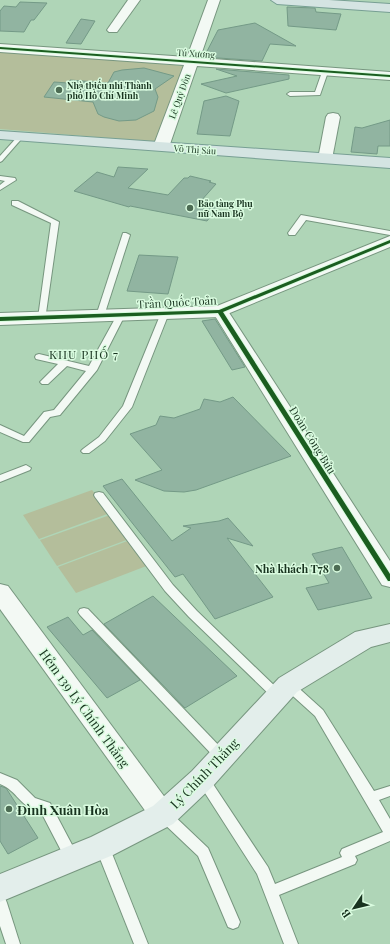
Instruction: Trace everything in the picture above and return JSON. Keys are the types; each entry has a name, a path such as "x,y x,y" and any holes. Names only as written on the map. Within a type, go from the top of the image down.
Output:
{"main road":[{"path":"277,0 390,8"},
{"name":"Võ Thị Sáu","path":"0,135 390,164"},
{"name":"Lý Chính Thắng","path":"0,888 102,846 163,815 202,778 283,690 364,639 390,632"}],"street":[{"path":"113,30 134,0"},
{"name":"Lê Quý Đôn","path":"161,146 214,0"},
{"name":"Tú Xương","path":"0,48 390,76"},
{"path":"325,159 333,117"},
{"name":"Trần Quốc Toản","path":"0,319 220,311 390,241"},
{"name":"Đoàn Công Bửu","path":"220,311 390,579"},
{"name":"Hẻm 139 Lý Chính Thắng","path":"2,599 163,815"}],"lane":[{"path":"290,94 318,94 325,72"},
{"path":"0,160 21,136"},
{"path":"0,178 12,180 0,188"},
{"path":"15,203 55,222 42,318"},
{"path":"292,233 304,217 390,233"},
{"path":"100,316 126,235"},
{"path":"86,451 102,439 127,407 165,313"},
{"path":"0,428 26,440 47,414 57,413 92,370 121,315"},
{"path":"39,357 92,370"},
{"path":"44,382 65,363"},
{"path":"0,479 26,468"},
{"path":"99,495 169,588 193,614 283,690 319,713 371,797 390,831"},
{"path":"84,612 222,757"},
{"path":"0,778 13,784 25,799 35,806 45,807 73,858"},
{"path":"202,778 263,870 291,944"},
{"path":"371,797 390,791"},
{"path":"163,815 203,852 233,922"},
{"path":"272,892 350,860 347,853 390,835"},
{"path":"102,846 141,944"},
{"path":"0,903 12,944"}],"green space":[{"path":"0,51 185,66 156,142 0,129"},
{"path":"92,490 110,513 39,539 23,515"},
{"path":"110,515 129,539 57,566 40,540"},
{"path":"130,540 149,565 76,593 58,567"}],"building":[{"path":"20,2 47,3 34,20 31,20 24,32 0,31 0,11 4,6 16,7"},
{"path":"287,7 315,8 316,12 341,14 336,30 288,26"},
{"path":"81,19 95,21 81,44 66,43"},
{"path":"255,23 296,46 270,44 262,61 204,57 218,30"},
{"path":"144,68 174,76 155,89 158,97 154,111 136,120 119,121 104,117 98,114 93,102 44,97 54,82 68,83 70,80 108,83 114,72"},
{"path":"216,69 289,75 289,79 226,93 201,84 237,76"},
{"path":"226,96 239,101 230,136 197,134 204,101"},
{"path":"390,120 390,146 378,146 377,154 351,152 355,127 362,128"},
{"path":"118,167 148,169 128,188 168,195 184,178 188,178 190,176 211,181 209,182 216,184 200,202 220,205 207,221 129,207 74,191 97,172 114,177"},
{"path":"139,255 178,257 168,294 127,291"},
{"path":"215,319 245,367 232,370 202,321"},
{"path":"233,397 291,456 196,490 184,492 164,491 135,480 162,470 130,434 156,425 160,416 174,418 200,409 204,399 220,402"},
{"path":"122,479 172,541 191,528 183,526 219,521 228,518 253,546 227,538 273,597 215,619 183,574 175,577 103,486"},
{"name":"Nhà khách T78","path":"342,547 372,598 318,610 306,588 329,583 312,554"},
{"path":"153,596 237,676 185,708 104,624"},
{"path":"68,617 83,635 92,630 140,680 107,698 47,627"},
{"name":"Đình Xuân Hòa","path":"0,786 6,788 38,838 8,854 0,841"}],"cycle path":[{"path":"0,48 390,76"},
{"path":"0,319 220,311 390,241"},
{"path":"220,311 390,579"}],"place":[{"name":"Nhà thiếu nhi Thành phố Hồ Chí Minh","path":"59,90"},
{"name":"Bảo tàng Phụ nữ Nam Bộ","path":"190,208"},
{"name":"Nhà khách T78","path":"337,568"},
{"name":"Đình Xuân Hòa","path":"9,809"}],"district":[{"name":"KHU PHỐ 7","path":"84,354"}]}
